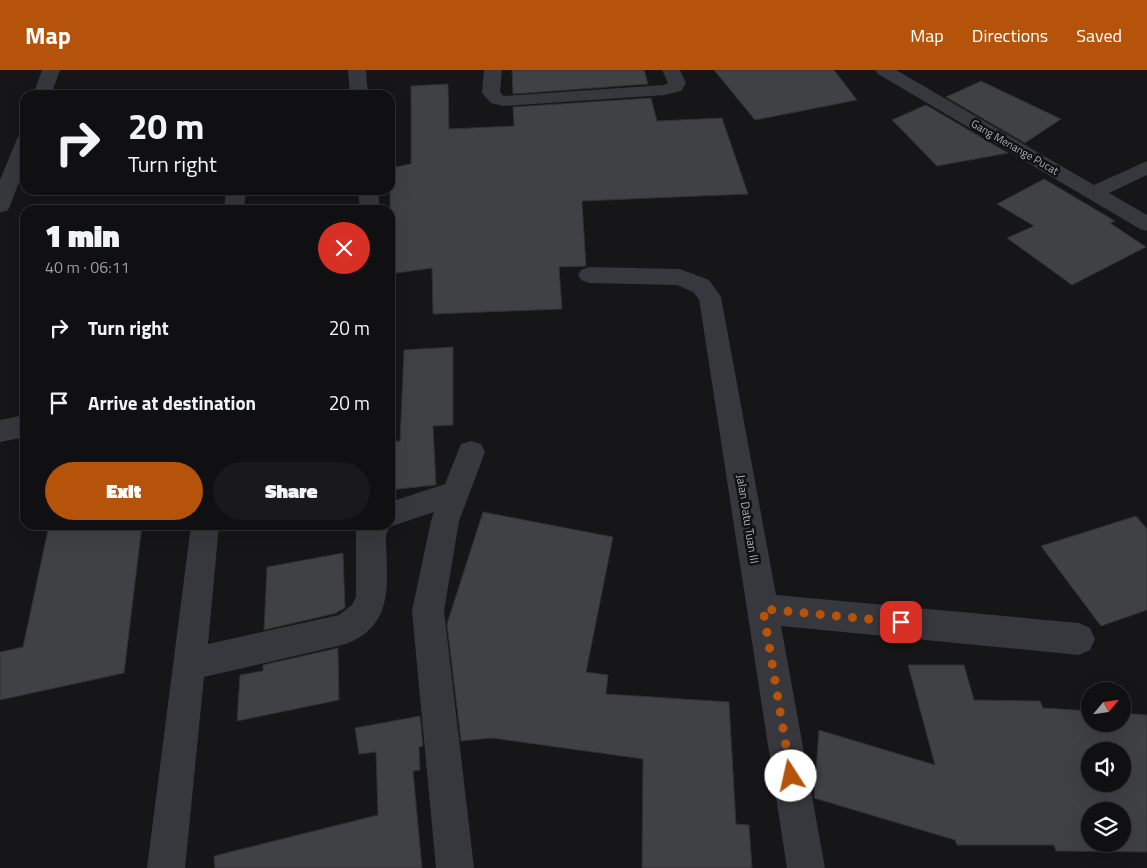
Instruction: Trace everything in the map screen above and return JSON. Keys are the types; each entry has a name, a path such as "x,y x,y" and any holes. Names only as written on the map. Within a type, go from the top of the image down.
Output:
{"street":[{"path":"44,90 51,70"},
{"path":"358,70 359,90"},
{"path":"494,70 491,93 496,99 503,101 665,90 675,87 677,83 671,70"},
{"name":"Gang Menange Pucat","path":"884,70 1147,224"},
{"path":"0,206 20,158"},
{"path":"1093,193 1147,168"},
{"name":"Jalan Datu Tuan III","path":"590,275 680,277 697,283 708,293 712,302 806,868"},
{"path":"0,431 20,427"},
{"path":"455,868 428,611 445,521 471,452"},
{"path":"395,513 456,492"},
{"path":"166,868 204,530"},
{"path":"189,664 346,628 364,615 371,597 371,533 373,530"},
{"path":"763,609 1079,639"}],"building":[{"path":"512,70 644,70 648,84 513,94"},
{"path":"714,70 834,70 857,100 755,120"},
{"path":"981,81 1061,119 1025,143 946,97"},
{"path":"448,84 449,129 514,126 513,107 651,98 657,121 722,118 748,194 582,201 586,266 559,267 562,309 433,314 432,268 395,273 395,205 390,205 390,195 395,195 395,167 411,164 411,86"},
{"path":"926,105 1008,153 937,166 892,120"},
{"path":"1044,179 1115,221 1110,223 1146,247 1072,285 1007,238 1034,226 997,204"},
{"path":"453,347 453,425 433,426 436,485 395,489 395,442 400,441 404,350"},
{"path":"483,512 613,537 586,672 608,675 606,694 729,702 736,824 749,825 752,868 642,868 643,759 492,738 461,741 447,624"},
{"path":"1136,516 1147,529 1147,610 1101,626 1041,546"},
{"path":"48,530 141,530 124,673 0,700 0,652 23,647"},
{"path":"343,553 345,608 337,613 264,630 267,567"},
{"path":"338,648 339,700 237,721 240,675 263,671 263,665"},
{"path":"908,665 964,665 974,700 1040,701 1043,708 1081,710 1081,732 1131,732 1131,714 1147,715 1147,852 1131,852 1131,802 1081,802 1081,851 1056,851 1054,845 957,845 955,840 814,798 819,730 935,765"},
{"path":"420,716 423,746 419,747 420,770 413,771 422,868 215,868 214,856 378,815 376,752 359,754 355,728"}],"route":[{"path":"791,776 763,609 901,622"}]}
